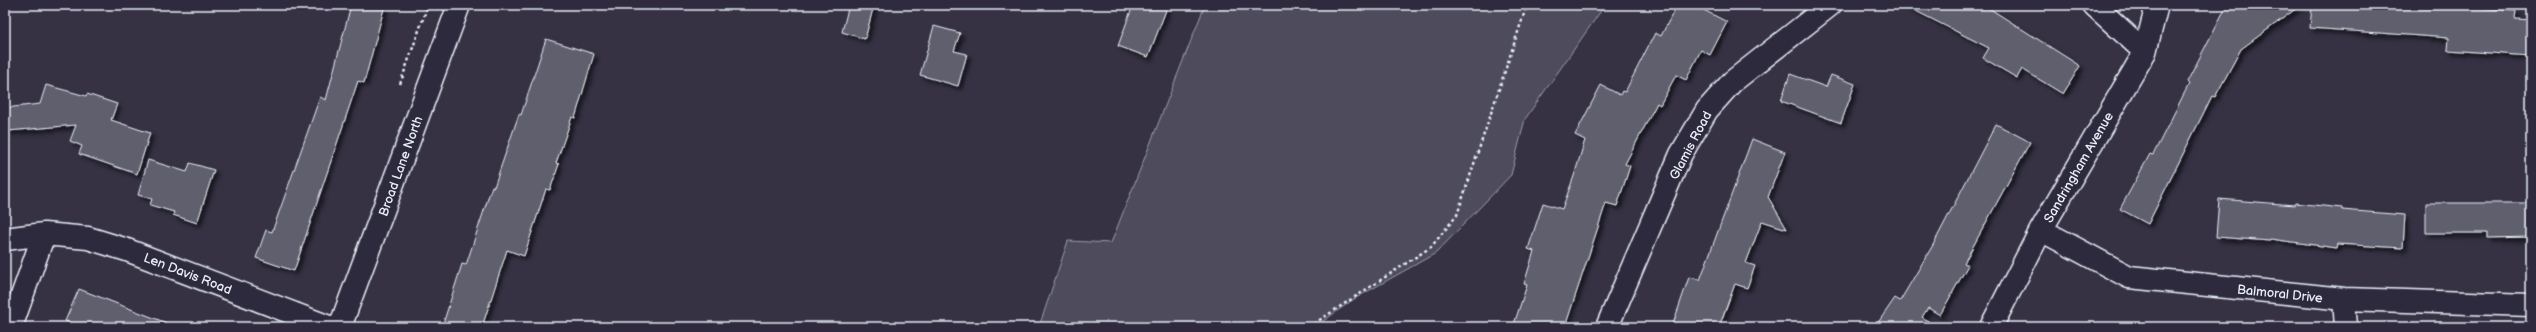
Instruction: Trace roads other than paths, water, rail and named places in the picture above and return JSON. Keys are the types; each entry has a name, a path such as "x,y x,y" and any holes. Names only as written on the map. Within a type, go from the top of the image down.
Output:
{"street":[{"name":"Broad Lane North","path":"340,327 459,5"},
{"name":"Glamis Road","path":"1607,327 1682,154 1707,110 1732,82 1830,5"},
{"path":"2094,5 2145,52"},
{"name":"Sandringham Avenue","path":"1991,327 2041,230 2145,52 2157,5"},
{"name":"Balmoral Drive","path":"2041,230 2129,277 2344,299 2531,305"},
{"path":"11,327 44,234"},
{"name":"Len Davis Road","path":"5,239 44,234 88,238 127,250 330,327"},
{"path":"2344,299 2346,327"}]}
